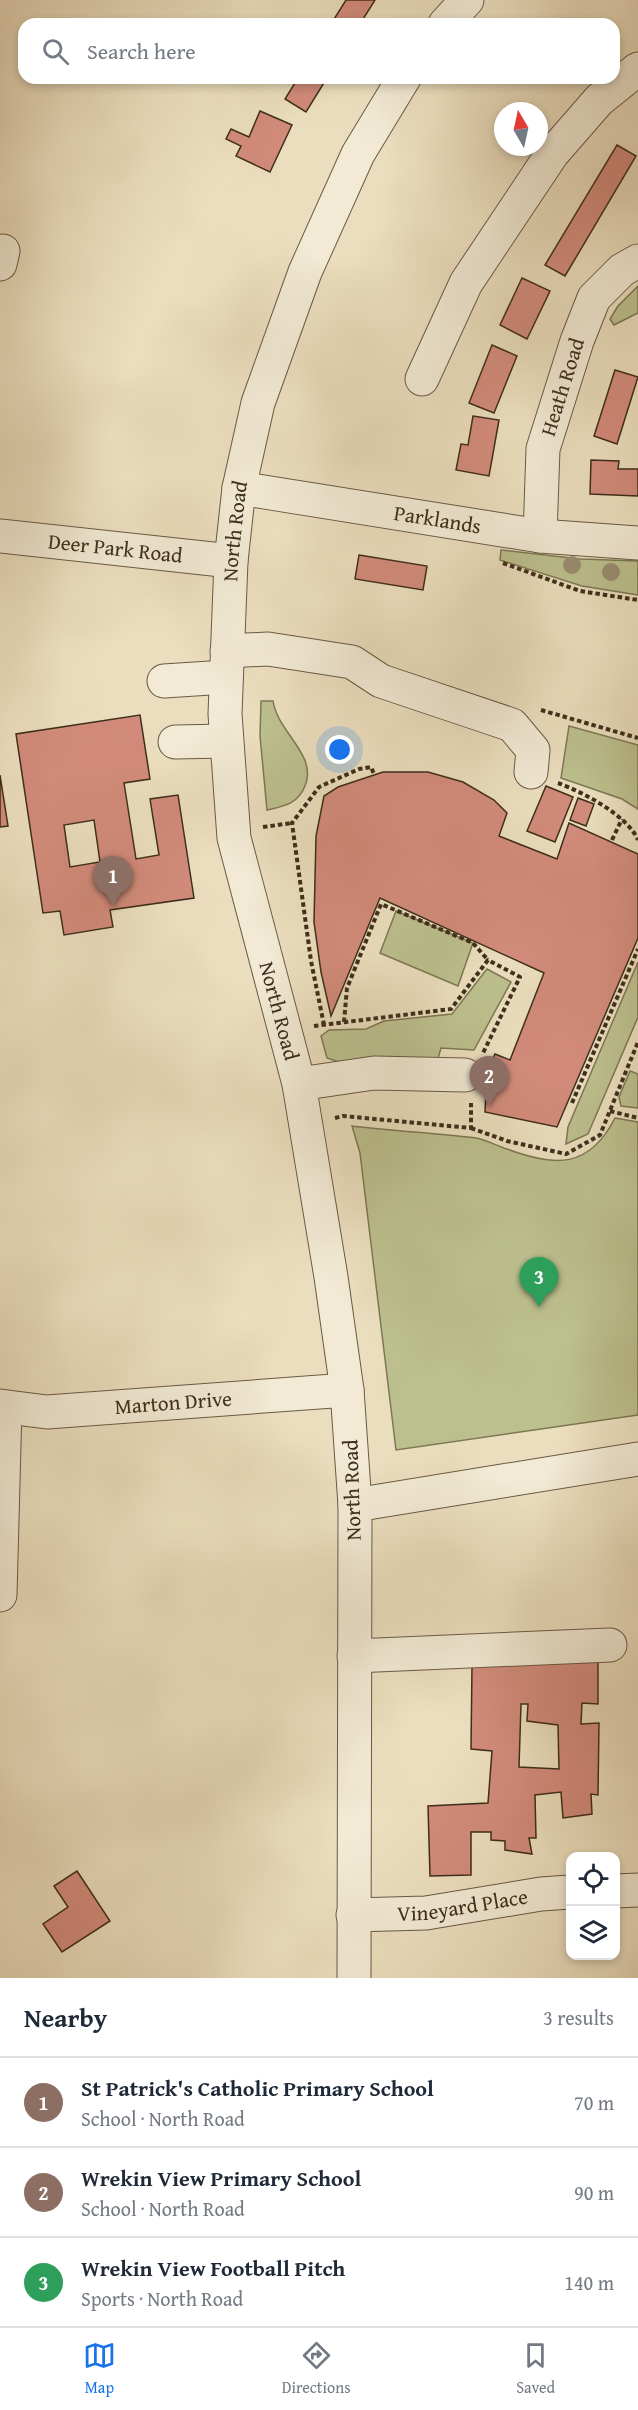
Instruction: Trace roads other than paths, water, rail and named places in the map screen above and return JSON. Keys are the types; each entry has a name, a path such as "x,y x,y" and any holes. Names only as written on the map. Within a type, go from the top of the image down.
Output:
{"street":[{"path":"450,18 467,0"},
{"path":"620,83 638,69"},
{"name":"North Road","path":"354,1978 355,1505 346,1390 331,1277 299,1084 234,838 226,741 227,664 231,561 239,488 258,403 305,272 358,154 400,84"},
{"path":"422,379 465,283 552,154 599,100 619,84"},
{"name":"Heath Road","path":"540,536 543,448 577,341 594,298 622,270 638,261"},
{"name":"Parklands","path":"239,488 540,536 638,543"},
{"name":"Deer Park Road","path":"0,536 231,561"},
{"path":"164,681 227,664 268,649 352,662 381,681 512,725 533,750 531,772"},
{"path":"175,742 226,741"},
{"path":"299,1084 374,1073 465,1075"},
{"name":"Marton Drive","path":"2,1406 47,1412 346,1390"},
{"path":"0,1595 2,1406"},
{"path":"355,1505 638,1459"},
{"path":"354,1656 610,1645"},
{"path":"620,1891 638,1890"},
{"name":"Vineyard Place","path":"353,1915 426,1913 541,1893 566,1892"}],"place":[{"name":"St Patrick's Catholic Primary School","path":"113,906"},
{"name":"Wrekin View Primary School","path":"489,1106"},
{"name":"Wrekin View Football Pitch","path":"539,1307"}]}
